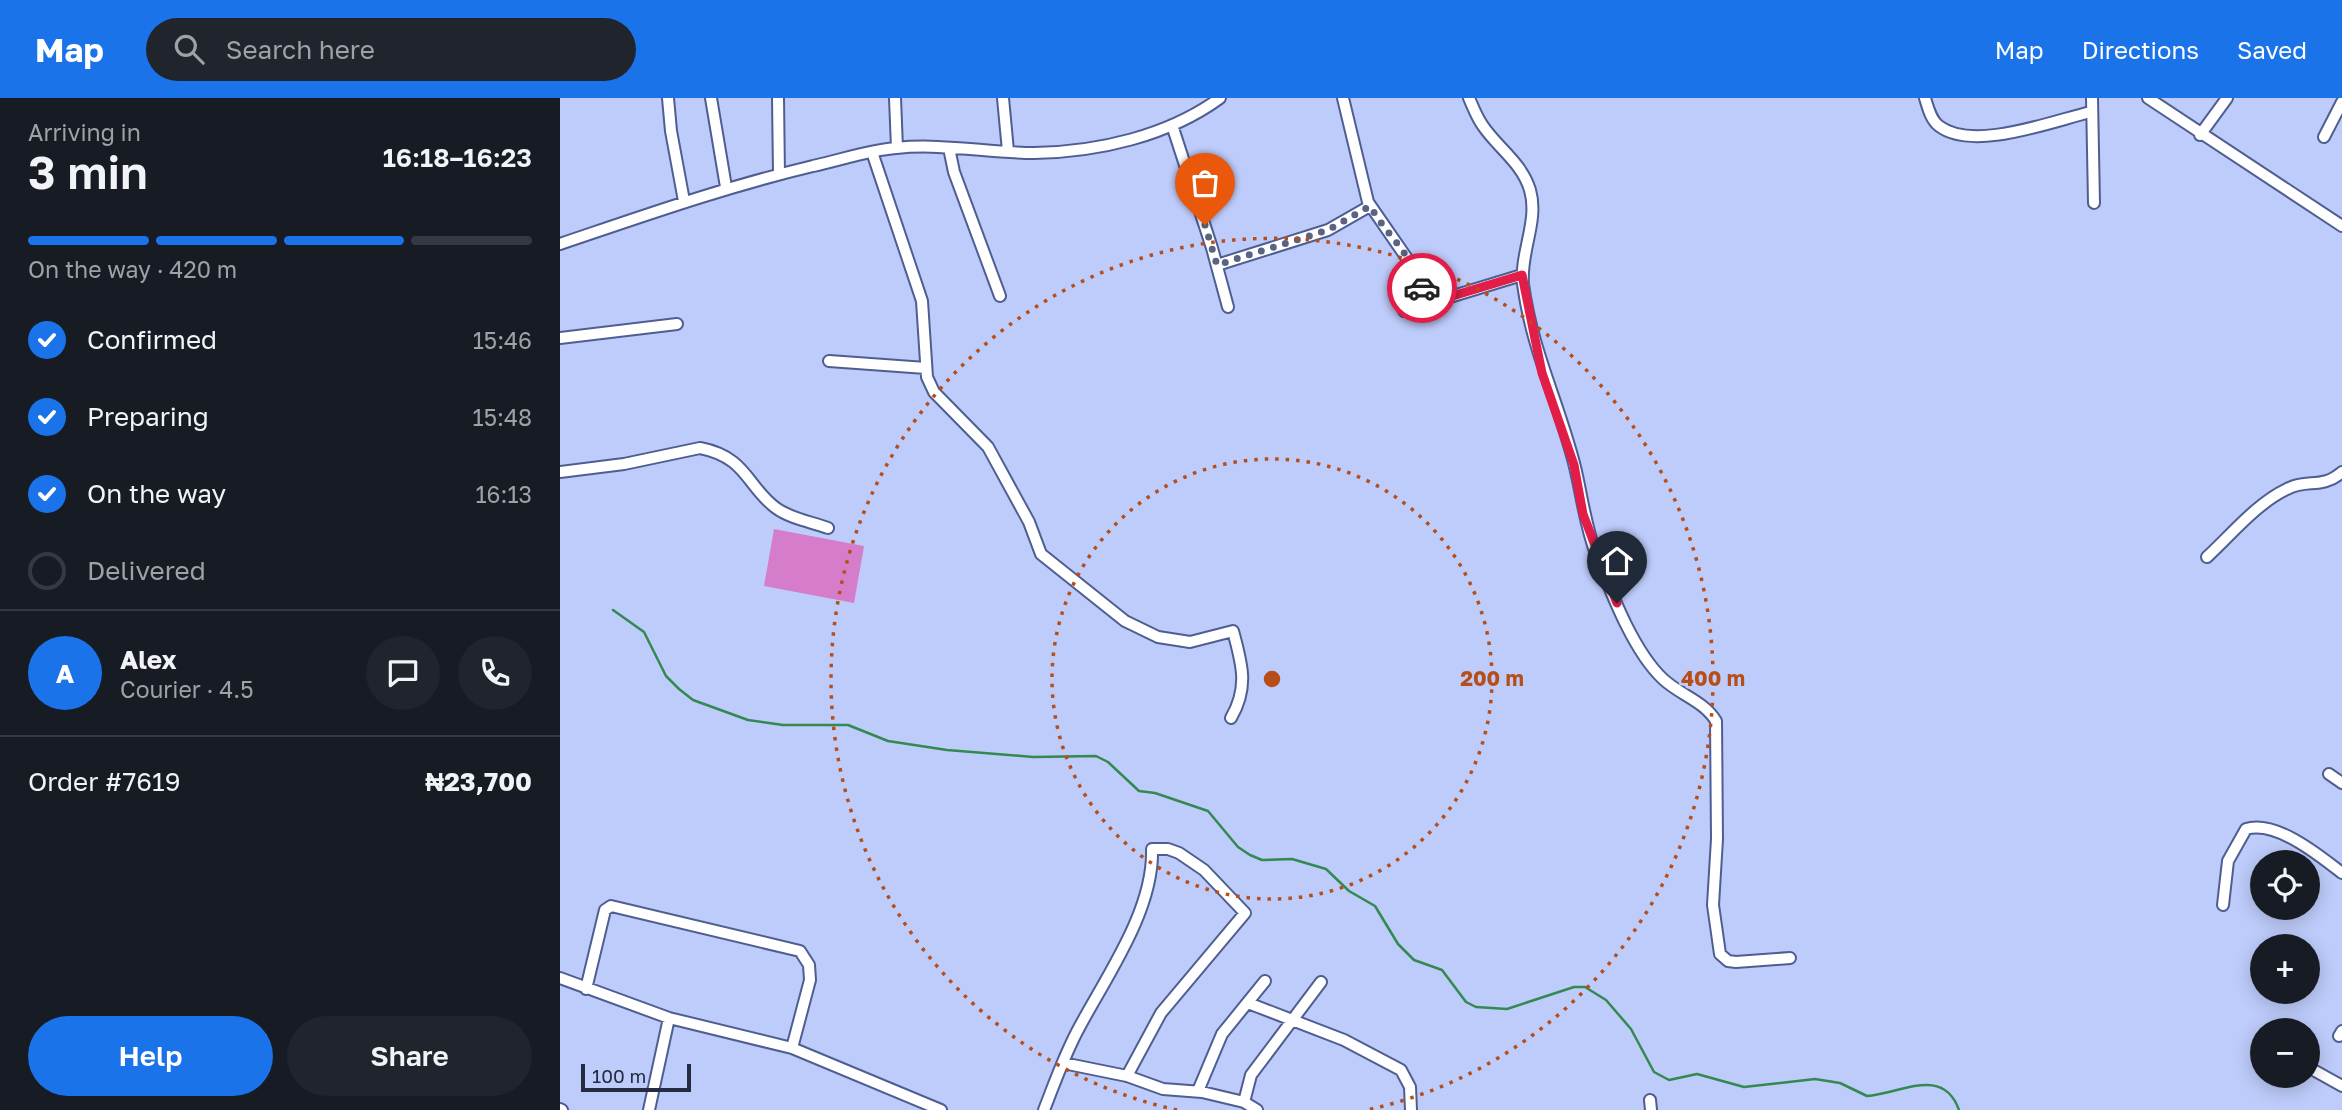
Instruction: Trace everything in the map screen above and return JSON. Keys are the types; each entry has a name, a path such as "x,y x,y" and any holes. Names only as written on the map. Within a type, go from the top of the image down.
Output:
{"street":[{"path":"668,98 671,131 684,201"},
{"path":"711,98 726,187"},
{"path":"778,98 779,174"},
{"path":"895,98 897,148"},
{"path":"1003,98 1008,151"},
{"path":"1343,98 1363,188 1370,206 1417,273 1426,304"},
{"path":"1469,98 1483,126 1510,155 1530,188 1532,219 1522,275 1542,373 1574,465 1583,514 1617,603 1648,662 1664,680 1709,709 1716,722 1717,826 1713,905 1720,954 1728,961 1737,962 1790,958"},
{"path":"1925,98 1937,125 1953,134 1976,138 2091,112"},
{"path":"2091,98 2094,203"},
{"path":"2148,98 2200,135 2342,226"},
{"path":"2200,135 2227,98"},
{"path":"560,244 726,187 872,152 897,148 949,148 1034,153 1092,148 1137,138 1172,125 1214,100"},
{"path":"2324,137 2342,102"},
{"path":"1172,125 1228,307"},
{"path":"949,148 954,172 1000,296"},
{"path":"872,152 922,301 926,368 934,392 988,447 1029,522 1041,554 1061,573 1125,621 1158,637 1190,642 1233,631 1243,688 1241,700 1231,718"},
{"path":"1217,265 1328,230 1370,206"},
{"path":"1404,311 1522,275"},
{"path":"560,338 677,324"},
{"path":"830,361 926,368"},
{"path":"560,472 624,464 700,447 713,450 734,462 774,507 828,528"},
{"path":"2207,557 2282,491 2298,483 2331,482 2342,472"},
{"path":"2329,774 2342,783"},
{"path":"2224,905 2228,861 2246,829 2256,826 2284,835 2342,873"},
{"path":"1044,1110 1063,1063 1114,965 1150,887 1152,849 1168,849 1204,870 1245,913 1161,1013 1127,1076"},
{"path":"586,989 605,910 611,906 800,951 809,965 810,980 792,1048"},
{"path":"560,978 669,1018 792,1048 923,1107 941,1110"},
{"path":"1198,1091 1222,1034 1265,981"},
{"path":"1244,1102 1251,1075 1321,982"},
{"path":"1248,1003 1344,1040 1401,1070 1410,1087 1411,1110"},
{"path":"649,1110 669,1018"},
{"path":"1063,1063 1127,1076 1163,1089 1198,1091 1244,1102 1256,1110"},
{"path":"2320,1074 2342,1086"}],"shaded area":[{"path":"774,529 864,546 854,603 764,586"}],"waterway":[{"path":"613,610 644,632 666,676 679,689 693,700 748,720 783,725 848,725 888,741 947,750 1033,757 1096,756 1108,762 1139,791 1155,793 1208,811 1238,847 1250,855 1262,860 1292,859 1326,869 1349,891 1375,906 1398,944 1414,960 1442,970 1466,1002 1476,1007 1507,1009 1574,987 1585,987 1606,1000 1631,1029 1654,1072 1669,1080 1697,1074 1744,1087 1815,1079 1840,1083 1867,1096 1919,1085 1932,1085 1952,1096 1959,1110"}],"way so far":[{"path":"1205,225 1217,265 1328,230 1370,206 1407,256 1422,288"}],"route":[{"path":"1422,288 1426,304 1522,275 1542,373 1574,465 1583,514 1617,603"}]}
